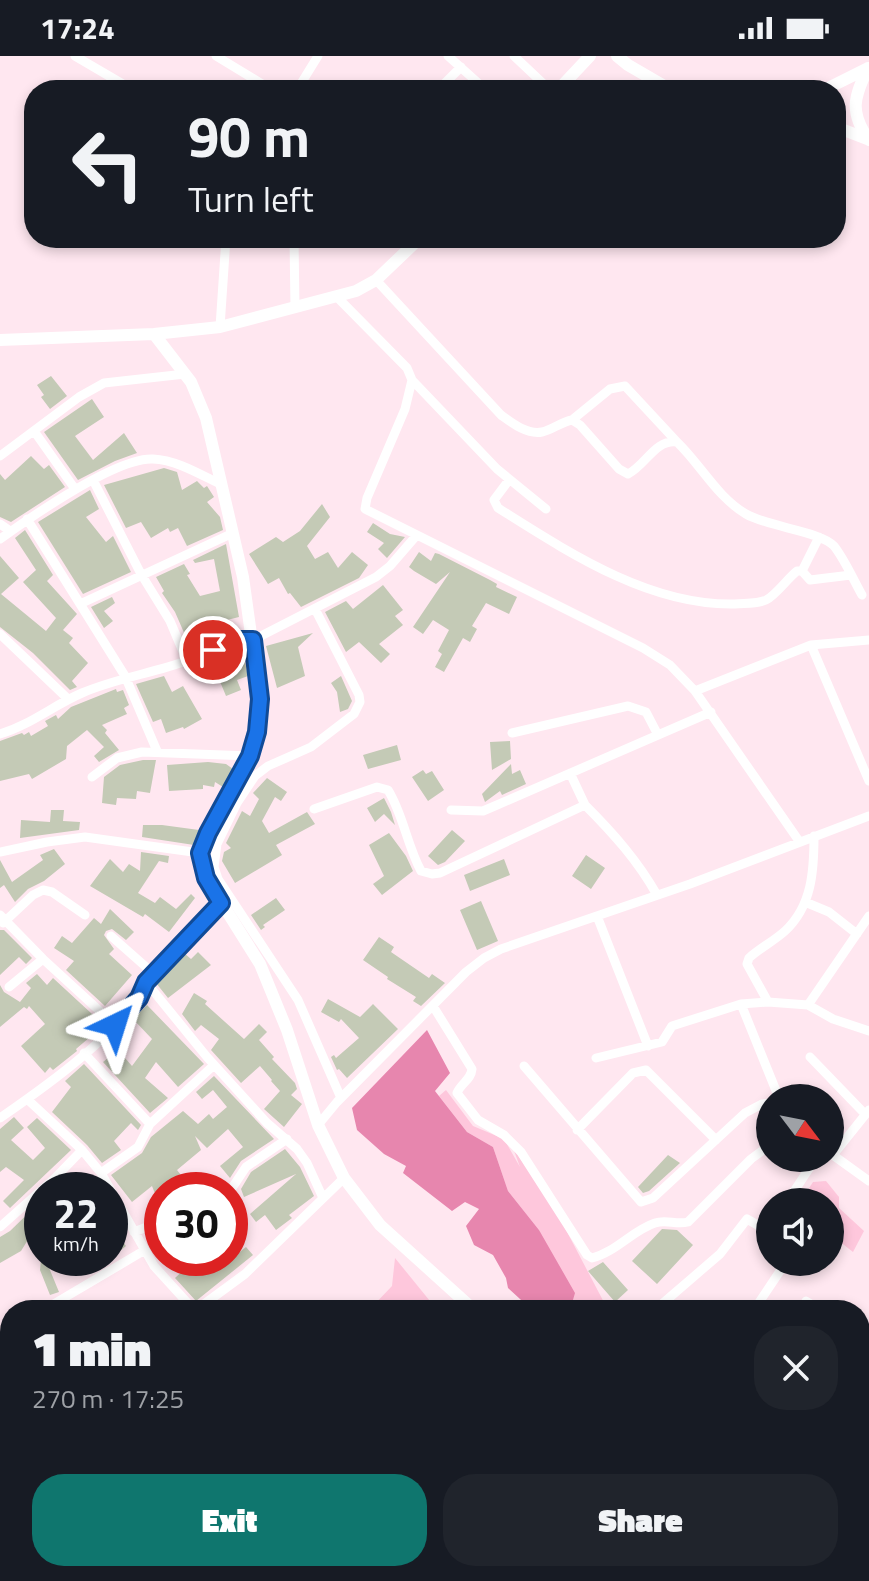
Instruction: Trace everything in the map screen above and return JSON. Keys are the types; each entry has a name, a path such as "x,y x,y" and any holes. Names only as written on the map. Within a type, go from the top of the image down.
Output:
{"street":[{"path":"76,56 116,80"},
{"path":"216,56 256,80"},
{"path":"303,80 318,56"},
{"path":"448,56 475,80"},
{"path":"514,56 539,80"},
{"path":"567,80 590,56"},
{"path":"617,56 654,80"},
{"path":"448,80 461,67"},
{"path":"844,80 868,68"},
{"path":"868,68 855,95 856,116 868,140"},
{"path":"846,131 868,140"},
{"path":"220,327 225,248"},
{"path":"294,248 295,308"},
{"path":"0,340 154,334 220,327 337,297 376,280 410,248"},
{"path":"376,280 501,415 527,431 541,432 572,420 610,389 625,386 720,494 745,514 762,522 819,537 834,547 862,595"},
{"path":"337,297 509,480 546,509"},
{"path":"154,334 200,399 233,533 253,640 260,699 257,732 250,756 200,853 206,878 260,964 287,1030 318,1125 344,1178 380,1225 463,1300"},
{"path":"0,456 79,397 104,383 185,374"},
{"path":"412,380 405,409 365,509 643,648 670,665 711,712 799,841"},
{"path":"572,420 619,469 628,474 661,444 677,442"},
{"path":"34,431 75,489"},
{"path":"0,539 75,489 149,458 167,460 222,485"},
{"path":"93,480 141,574 170,621 187,661"},
{"path":"509,480 494,500 498,508 583,559 676,597 725,604 759,602 767,600 797,571 802,571"},
{"path":"27,519 125,676 157,751"},
{"path":"0,524 10,531"},
{"path":"80,604 233,533"},
{"path":"0,734 16,730 68,699 125,676 187,661 226,643 253,640 376,577 416,536"},
{"path":"802,571 819,537"},
{"path":"802,571 810,580 851,575"},
{"path":"315,609 359,695 358,708 311,747 268,766 255,776 237,803 217,844 214,867 218,879 298,1000 341,1098"},
{"path":"0,634 68,699"},
{"path":"695,691 811,645 869,640"},
{"path":"811,645 869,781"},
{"path":"512,733 628,706 646,712 658,735"},
{"path":"451,810 483,811 711,712"},
{"path":"92,777 117,758 157,751 250,756"},
{"path":"570,773 585,805 613,833 657,895"},
{"path":"314,809 377,787 388,790 415,860 421,871 432,874 585,805"},
{"path":"318,1125 341,1098 484,958 501,949 869,816"},
{"path":"768,1002 747,964 749,958 785,932 805,902 814,871 814,836"},
{"path":"0,852 85,837 200,853"},
{"path":"85,915 52,892 43,890 2,920 115,1025"},
{"path":"805,902 829,912 857,934"},
{"path":"0,1118 115,1025 139,998 146,982 221,903"},
{"path":"597,916 648,1046"},
{"path":"808,1005 869,916"},
{"path":"111,936 154,974"},
{"path":"9,987 43,959"},
{"path":"146,982 214,1065 307,1163 323,1198"},
{"path":"596,1058 662,1042 672,1026 741,1004 768,1002 808,1005 833,1019 869,1031"},
{"path":"741,1004 773,1084"},
{"path":"433,1006 472,1069 471,1076 457,1093 460,1099 478,1120 504,1135 521,1152 587,1255 592,1258 622,1244 652,1224 662,1221 688,1222 756,1155"},
{"path":"84,1053 150,1124"},
{"path":"810,1057 867,1112 844,1140"},
{"path":"102,1172 138,1147 150,1124 214,1065"},
{"path":"524,1066 641,1202 653,1198 756,1106"},
{"path":"577,1130 633,1073 646,1070 716,1140"},
{"path":"27,1099 82,1150 100,1172"},
{"path":"243,1172 287,1139"},
{"path":"61,1172 82,1150"},
{"path":"844,1163 869,1181"},
{"path":"209,1300 245,1274 344,1178"},
{"path":"0,1227 24,1206"},
{"path":"667,1300 720,1254 747,1219 756,1225"},
{"path":"128,1221 144,1248"},
{"path":"134,1232 144,1228"},
{"path":"61,1300 101,1276"},
{"path":"163,1276 186,1300"},
{"path":"760,1300 776,1276"}],"shaded area":[{"path":"427,1030 450,1073 435,1091 467,1132 493,1147 508,1191 539,1230 575,1293 573,1300 521,1300 508,1288 493,1255 474,1245 466,1226 479,1209 465,1202 452,1211 403,1173 406,1166 384,1154 357,1130 352,1108"},
{"path":"446,1090 473,1126 504,1139 520,1167 513,1148 555,1209 603,1300 566,1300 539,1230 508,1191 493,1147 467,1132 439,1096"},
{"path":"826,1181 832,1188 809,1188 813,1182"},
{"path":"844,1213 864,1231 853,1252 844,1245"},
{"path":"395,1258 429,1300 379,1300 392,1286"}],"building":[{"path":"51,376 67,396 50,409 37,385"},
{"path":"92,399 104,417 75,436 93,460 124,433 137,453 78,480 44,432"},
{"path":"31,456 44,469 49,465 65,487 11,522 0,517 0,474 5,480"},
{"path":"164,468 177,472 182,490 197,481 204,488 207,486 214,497 207,502 220,517 223,530 187,546 178,528 170,532 168,528 151,538 141,522 126,528 104,485"},
{"path":"90,490 99,509 86,517 106,542 113,536 131,572 83,594 38,522"},
{"path":"322,504 330,517 307,546 315,559 328,552 338,568 352,552 368,565 359,578 301,607 288,594 279,578 268,584 249,554 276,537 283,542 300,531"},
{"path":"373,523 390,534 405,537 387,558 378,549 384,543 367,532"},
{"path":"25,530 53,575 47,581 77,614 63,630 73,638 69,643 88,663 72,681 77,687 70,690 33,653 0,627 0,556 19,578 1,594 46,631 56,618 23,582 36,570 15,538"},
{"path":"226,544 239,617 207,625 215,641 192,651 156,577 184,564 200,596 220,591 214,559 195,563 193,560"},
{"path":"419,552 431,561 435,553 439,554 517,597 509,614 486,603 472,626 477,629 470,642 463,638 444,672 435,667 442,654 438,651 449,630 433,620 423,634 413,627 450,572 436,584 414,571 409,567"},
{"path":"383,585 403,610 395,616 403,625 379,644 390,654 381,663 359,642 346,652 325,612 346,601 353,609"},
{"path":"112,597 115,603 104,611 113,621 104,628 91,607"},
{"path":"313,633 298,647 305,676 277,688 266,646"},
{"path":"242,649 248,676 237,680 241,690 226,696 214,667 203,672 199,664"},
{"path":"164,676 172,692 183,686 202,719 184,729 166,733 161,719 153,722 136,684"},
{"path":"341,676 352,701 348,709 340,712 337,692 331,683"},
{"path":"116,689 117,692 123,690 129,705 124,708 127,714 102,725 119,750 99,762 94,756 104,747 87,730 67,746 66,759 32,779 29,774 0,781 0,741 22,733 29,732 31,736 48,726 45,721 56,715 58,719 71,707"},
{"path":"510,741 511,759 492,770 490,742"},
{"path":"397,745 401,760 368,769 363,755"},
{"path":"156,760 150,793 137,791 136,799 117,798 116,805 102,803 104,777 120,765"},
{"path":"226,764 233,769 223,787 215,782 214,787 203,785 203,789 169,791 167,765"},
{"path":"511,764 512,774 520,770 526,784 502,795 500,791 485,802 482,794"},
{"path":"423,770 426,774 432,771 444,790 428,801 412,777"},
{"path":"267,778 287,792 281,801 275,797 262,821 269,833 307,812 315,824 276,845 282,855 235,883 222,861 224,852 231,848 226,843 242,811 250,816 259,799 253,793"},
{"path":"384,798 395,825 384,814 375,822 367,808"},
{"path":"51,810 64,810 63,821 80,822 79,830 20,838 21,820 50,822"},
{"path":"143,825 199,830 194,845 142,837"},
{"path":"452,830 465,841 445,862 438,865 428,856"},
{"path":"389,833 413,871 382,895 373,884 384,876 369,845"},
{"path":"54,849 65,864 28,889 15,902 4,885 0,888 0,860 12,882 43,860 40,855"},
{"path":"141,852 169,856 168,863 159,861 138,893 155,903 160,897 176,909 191,894 195,898 169,932 145,914 143,917 90,886 110,859 123,872 129,864 140,871"},
{"path":"586,855 605,868 591,889 572,876"},
{"path":"504,859 510,875 470,891 464,875"},
{"path":"276,898 285,910 263,925 265,927 261,930 251,915"},
{"path":"481,901 498,941 477,950 460,910"},
{"path":"110,909 134,932 126,940 112,929 104,935 114,949 109,954 132,975 105,1006 66,970 74,961 54,948 62,936 72,943 94,918 101,924"},
{"path":"0,930 4,930 32,958 26,964 19,957 0,975"},
{"path":"379,937 394,947 391,952 429,978 432,974 445,983 421,1006 413,1001 416,997 363,960"},
{"path":"198,952 211,965 168,998 156,983 184,953 191,959"},
{"path":"37,974 47,985 53,978 104,1025 77,1051 45,1073 21,1046 45,1024 29,1006 0,1027 0,985 4,992 20,1002 31,988 26,983"},
{"path":"194,993 207,1001 205,1004 244,1039 259,1024 267,1032 259,1040 295,1083 297,1089 291,1095 302,1104 284,1127 264,1109 280,1091 260,1066 241,1083 211,1050 219,1039 201,1025 195,1031 182,1014"},
{"path":"328,999 360,1017 373,1004 398,1029 347,1078 337,1070 331,1057 334,1055 336,1058 359,1038 341,1019 339,1022 321,1012"},
{"path":"147,1005 204,1064 178,1087 156,1062 145,1078 168,1098 150,1113 103,1062 118,1050 132,1066 152,1039 133,1019"},
{"path":"84,1064 141,1125 138,1130 131,1123 114,1141 121,1150 102,1163 52,1112 71,1087 65,1081"},
{"path":"214,1076 274,1139 241,1161 234,1172 225,1172 220,1166 243,1147 228,1129 207,1148 195,1136 201,1150 177,1170 179,1172 144,1172 144,1192 132,1202 128,1197 128,1172 115,1172 142,1153 151,1137 183,1111 198,1124 209,1114 213,1119 227,1107 213,1090 202,1099 196,1092"},
{"path":"14,1117 24,1128 11,1140 33,1160 45,1148 27,1127 37,1118 71,1150 48,1172 24,1172 24,1180 6,1167 0,1172 0,1129"},
{"path":"285,1149 300,1167 314,1196 289,1215 292,1218 276,1230 265,1215 256,1222 250,1214 296,1174 248,1195 251,1172"},
{"path":"668,1155 680,1163 643,1193 638,1187"},
{"path":"24,1180 24,1195 10,1208 3,1201"},
{"path":"24,1217 24,1246 0,1263 0,1237"},
{"path":"662,1229 677,1230 693,1245 657,1284 632,1261"},
{"path":"603,1262 628,1290 613,1300 588,1271"},
{"path":"42,1276 52,1276 59,1292 50,1295"},
{"path":"177,1276 227,1276 197,1300 175,1278"}],"route":[{"path":"115,1025 139,998 146,982 221,903 206,878 200,853 250,756 257,732 260,699 253,640 238,640 213,650"}]}
